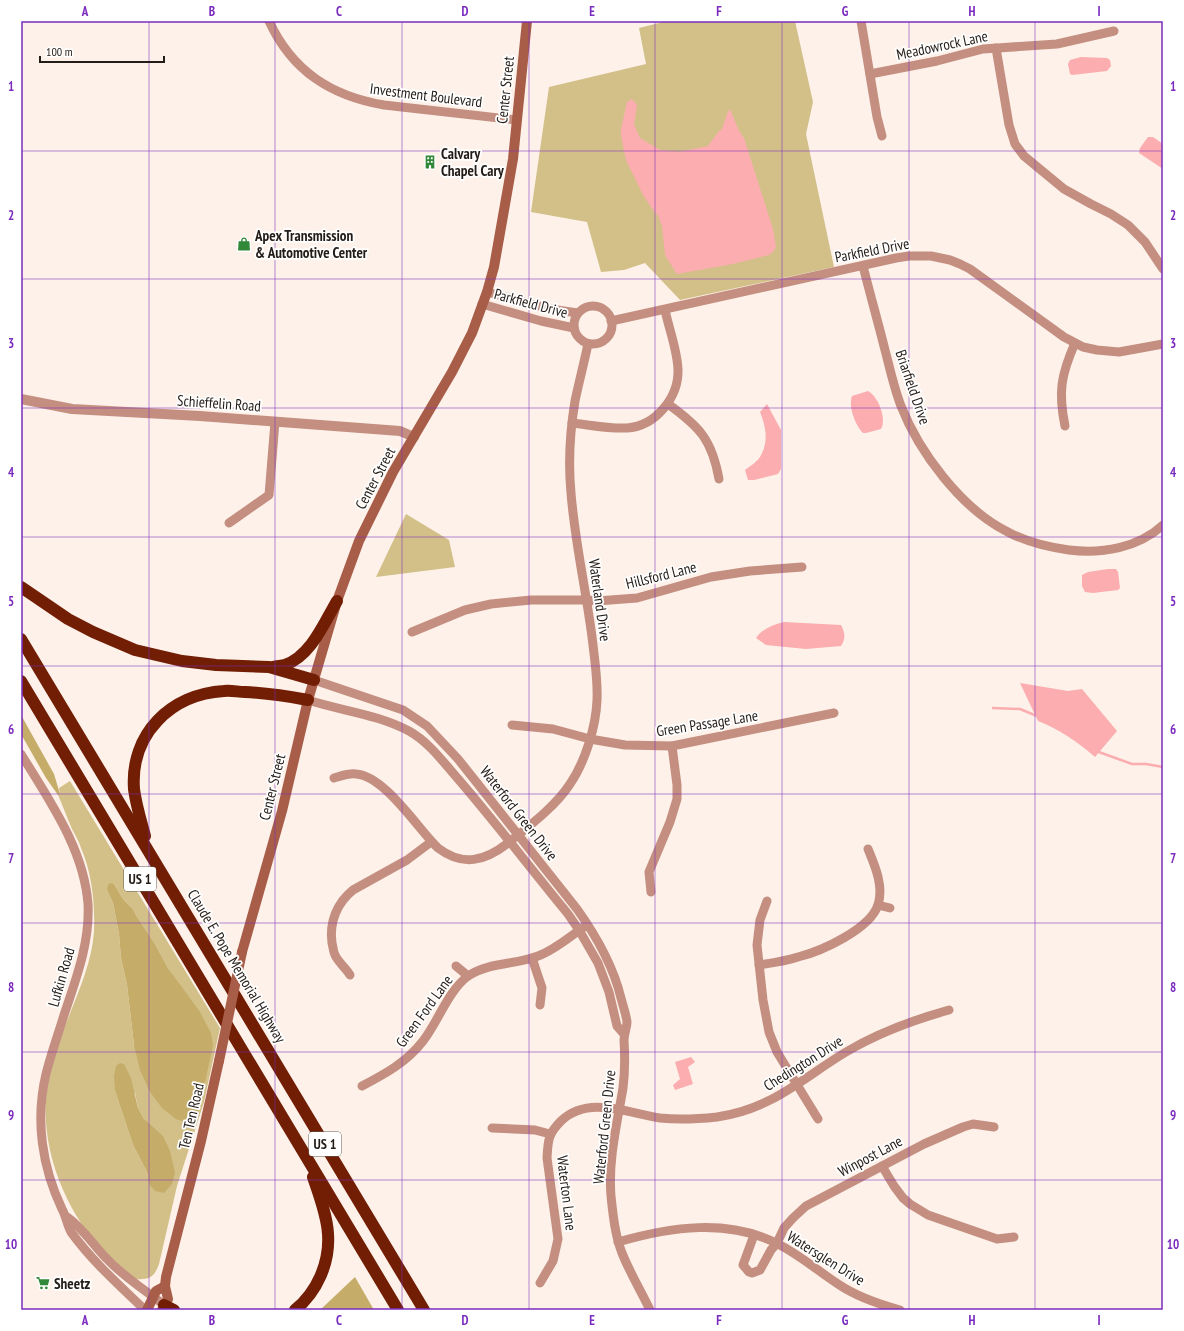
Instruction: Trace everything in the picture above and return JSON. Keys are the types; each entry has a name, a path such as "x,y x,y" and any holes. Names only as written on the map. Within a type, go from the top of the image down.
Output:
{"highway":[{"path":"21,587 40,602 68,620 135,650 182,661 216,665 270,667 285,665 297,658 309,647 337,601"},
{"name":"Claude E. Pope Memorial Highway","path":"21,639 424,1310"},
{"path":"270,667 314,680"},
{"name":"US 1","path":"21,681 398,1310"},
{"path":"148,849 134,788 136,764 143,741 154,725 166,712 179,703 194,696 225,690 274,694 308,700"},
{"path":"295,1310 315,1288 322,1273 328,1252 328,1234 325,1215 309,1161"}],"main road":[{"name":"Center Street","path":"242,952 282,811 308,700 337,601 359,541 393,472 452,372 472,333 487,292 494,267 513,159 527,21"},
{"name":"Ten Ten Road","path":"167,1308 168,1299 165,1286 201,1141 242,952"},
{"path":"146,1310 156,1291 165,1286"}],"street":[{"name":"Investment Boulevard","path":"269,21 282,45 293,59 310,75 333,89 349,96 367,102 384,105 517,120"},
{"path":"861,21 882,136"},
{"name":"Meadowrock Lane","path":"870,74 937,61 983,49 1058,44 1114,32"},
{"path":"996,48 1009,125 1015,144 1024,156 1064,189 1111,214 1128,225 1145,242 1163,269"},
{"name":"Parkfield Drive","path":"588,344 578,338 573,323 578,313 582,309 594,306 605,310 611,321 909,256 931,256 950,260 970,269 1064,337 1075,343 1097,350 1119,352 1163,344"},
{"name":"Briarfield Drive","path":"863,266 896,390 907,419 930,460 957,492 974,509 1005,531 1018,537 1046,546 1074,551 1102,550 1124,547 1140,540 1163,525"},
{"name":"Parkfield Drive","path":"487,292 550,309 578,313"},
{"name":"Parkfield Drive","path":"482,304 542,321 574,328"},
{"path":"572,423 611,427 633,427 653,418 668,404 677,382 678,367 665,310"},
{"path":"588,344 600,343 606,339 612,328 611,321"},
{"path":"1065,426 1061,406 1062,382 1068,359 1075,343"},
{"name":"Waterland Drive","path":"334,778 358,774 374,781 392,796 431,842 447,855 468,860 475,860 491,854 509,842 546,811 570,784 582,760 590,739 595,720 596,707 597,681 571,493 570,446 572,423 577,391 588,344"},
{"name":"Schieffelin Road","path":"21,398 72,409 200,416 400,431 414,437"},
{"path":"668,404 691,422 705,437 715,459 719,479"},
{"path":"229,522 269,495 275,422"},
{"name":"Hillsford Lane","path":"412,632 450,615 491,604 518,601 597,601 636,598 710,577 750,571 802,567"},
{"name":"Waterford Green Drive","path":"314,680 403,710 427,726 458,758 588,924 602,948 614,974 627,1024 624,1034 625,1065 623,1086 614,1142 611,1184 614,1221 618,1242 626,1263 650,1310"},
{"name":"Waterford Green Drive","path":"308,700 380,718 411,732 431,748 472,795 568,914 579,930 598,963 609,992 616,1026 624,1034"},
{"name":"Green Passage Lane","path":"512,725 553,729 590,739 625,745 672,746 834,713"},
{"path":"651,892 649,872 670,822 677,799 677,785 672,746"},
{"name":"Lufkin Road","path":"21,754 73,845 83,876 88,904 88,928 81,965 46,1074 41,1104 41,1138 47,1170 70,1230 101,1268 146,1310"},
{"path":"350,975 335,955 333,948 332,923 337,908 353,890 407,860 431,842"},
{"path":"759,965 798,958 836,941 860,928 866,923 874,914 878,905 879,884 877,871 868,849"},
{"path":"767,900 760,920 757,945 763,1000 769,1032 777,1052 818,1119"},
{"path":"878,905 890,908"},
{"name":"Green Ford Lane","path":"362,1086 408,1058 423,1041 455,989 468,976 482,969 498,964 532,958 544,953 559,945 588,924"},
{"path":"532,958 542,988 540,1005"},
{"name":"Green Ford Lane","path":"456,966 468,976"},
{"name":"Chedington Drive","path":"619,1110 646,1116 676,1119 732,1115 758,1106 787,1092 845,1053 870,1040 899,1027 949,1010"},
{"path":"492,1128 535,1130 550,1134 569,1114 577,1110 589,1107 599,1107 619,1110"},
{"name":"Winpost Lane","path":"754,1235 743,1265 748,1272 752,1273 760,1270 771,1250 777,1243 784,1228 806,1206 924,1144 963,1127 973,1124 994,1127"},
{"name":"Waterton Lane","path":"540,1283 553,1261 558,1239 547,1158 550,1134"},
{"path":"882,1166 903,1198 928,1215 997,1239 1014,1237"},
{"name":"Lufkin Road","path":"66,1217 76,1223 107,1260 128,1280 153,1296 167,1308"},
{"name":"Watersglen Drive","path":"618,1242 692,1227 737,1230 777,1243 848,1290 869,1300 900,1310"}],"shaded area":[{"path":"667,21 795,21 813,102 806,134 834,267 680,300 645,263 624,270 601,272 587,222 531,212 549,87 646,64 639,28"},
{"path":"1081,57 1107,58 1110,60 1111,66 1107,71 1070,74 1068,64 1070,60"},
{"path":"632,99 637,105 634,124 640,138 660,150 679,152 708,146 722,129 730,109 739,131 744,138 773,229 776,247 773,252 769,255 733,264 677,274 665,255 662,226 658,216 643,195 626,160 621,129 627,102"},
{"path":"1148,137 1153,137 1163,144 1163,169 1139,153 1140,148"},
{"path":"868,391 878,403 882,414 883,425 881,429 863,433 857,425 853,415 851,400 852,396"},
{"path":"767,404 781,430 781,469 778,474 748,480 745,470 759,459 765,446 766,434 760,412"},
{"path":"406,514 449,540 455,567 376,577"},
{"path":"1116,569 1118,572 1120,588 1118,590 1093,593 1085,592 1082,586 1082,575 1088,572"},
{"path":"784,622 841,625 844,633 844,640 841,646 806,649 766,645 756,638 768,627"},
{"path":"1020,683 1068,691 1082,689 1117,731 1095,757 1068,736 1038,721"},
{"path":"21,715 54,774 60,794 58,795 46,778 21,734"},
{"path":"70,781 220,1028 204,1102 177,1186 159,1264 153,1275 144,1279 134,1279 112,1261 92,1239 69,1203 53,1163 48,1142 46,1099 50,1074 62,1034 90,957 94,931 93,899 88,868 58,795 60,794 59,788","holes":["114,884 123,899 133,909 181,987 134,1045 127,985 121,958 119,934 113,903 107,890","115,1091 135,1093 138,1108 144,1119 149,1184 147,1172 133,1145"]},
{"path":"110,883 114,884 123,899 133,909 168,968 200,1012 211,1033 213,1045 202,1097 196,1119 191,1122 176,1119 162,1108 150,1092 140,1070 134,1045 127,985 121,958 119,934 113,903 107,890"},
{"path":"691,1057 695,1062 688,1067 693,1084 675,1090 673,1085 680,1079 675,1062"},
{"path":"120,1063 124,1064 131,1078 138,1108 144,1119 163,1136 170,1151 175,1173 172,1184 164,1193 155,1191 149,1184 147,1172 133,1145 115,1091 114,1076 116,1066"},
{"path":"355,1277 374,1310 320,1310"}],"waterway":[{"path":"993,708 1020,709 1037,716"},
{"path":"1096,751 1132,764 1146,764 1163,767"}],"place":[{"name":"Calvary Chapel Cary","path":"430,162"},
{"name":"Apex Transmission & Automotive Center","path":"244,244"},
{"name":"Sheetz","path":"43,1283"}]}
